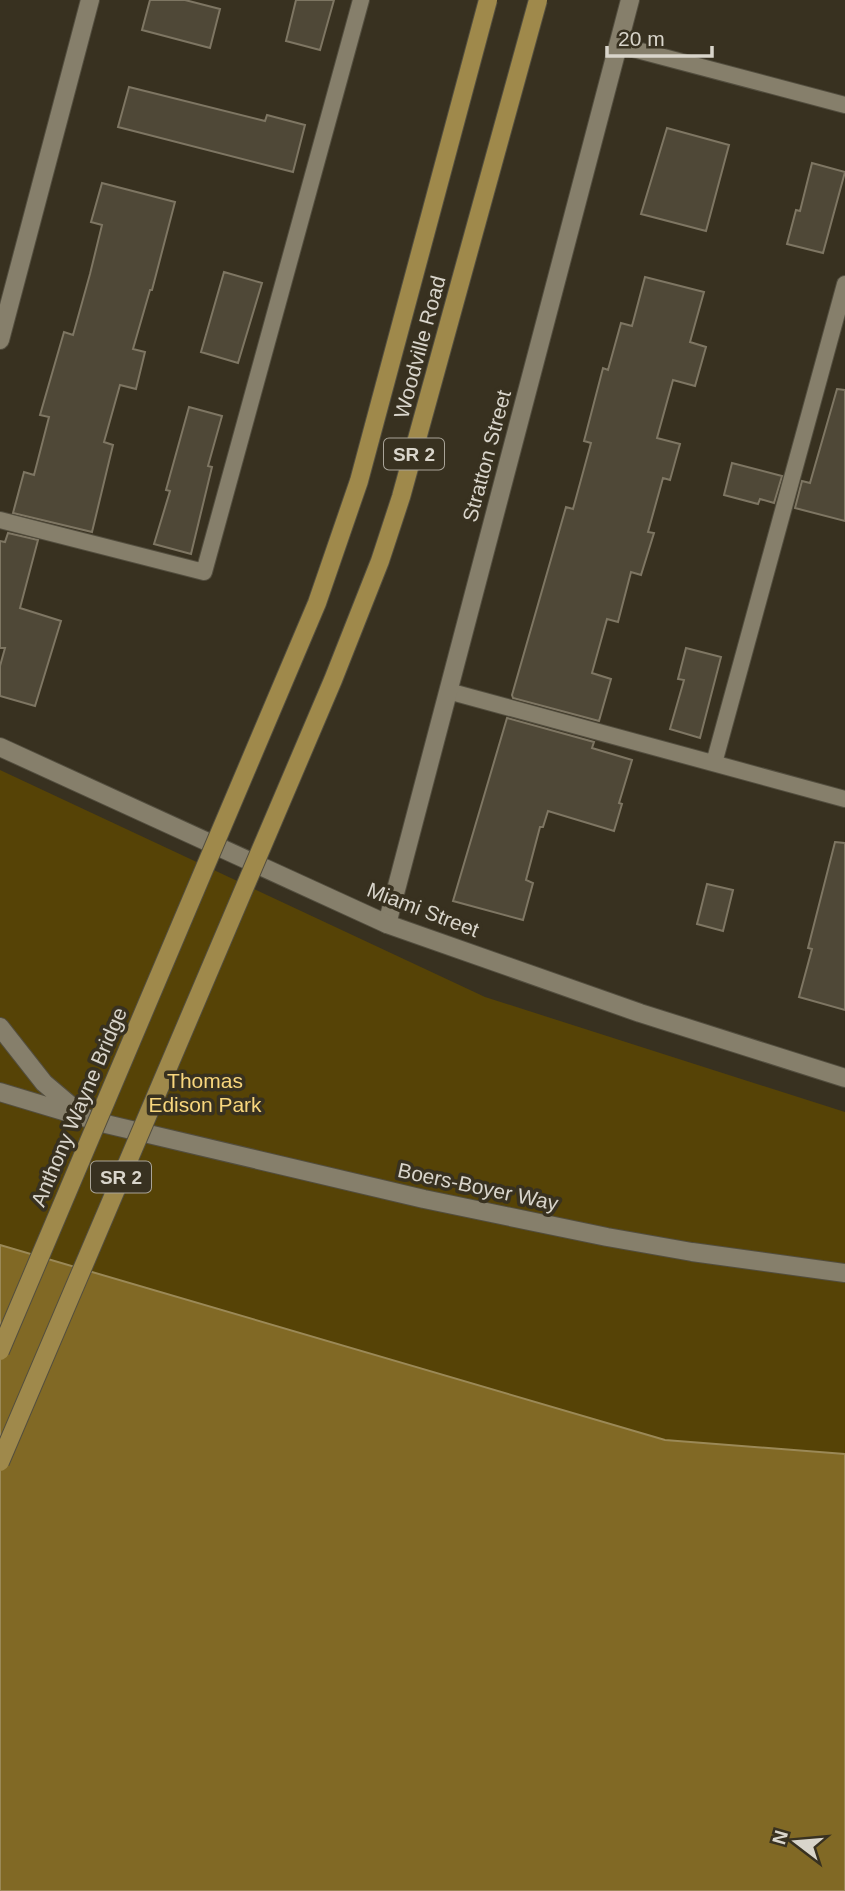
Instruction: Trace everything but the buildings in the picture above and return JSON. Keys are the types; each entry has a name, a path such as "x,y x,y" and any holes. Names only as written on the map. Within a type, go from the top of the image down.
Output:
{"main road":[{"name":"Woodville Road","path":"199,880 317,603 339,541 362,468 488,0"},
{"name":"Woodville Road","path":"0,1462 333,680 380,561 416,447 538,0"},
{"name":"Anthony Wayne Bridge","path":"0,1351 199,880"}],"street":[{"path":"0,340 90,0"},
{"name":"Stratton Street","path":"387,923 630,0"},
{"name":"Miami Street","path":"0,747 387,923 640,1013 845,1077"},
{"name":"Boers-Boyer Way","path":"0,1027 44,1083 73,1109 106,1124"},
{"name":"Boers-Boyer Way","path":"0,1093 106,1124 374,1188 607,1237 692,1252 845,1273"}],"lane":[{"path":"0,520 204,572 361,0"},
{"path":"618,45 845,105"},
{"path":"714,764 845,284"},
{"path":"448,691 845,799"}],"green space":[{"name":"Thomas Edison Park","path":"0,770 485,997 845,1112 845,1454 665,1440 0,1245"}],"shaded area":[{"path":"0,1245 665,1440 845,1454 845,1891 0,1891"}]}
